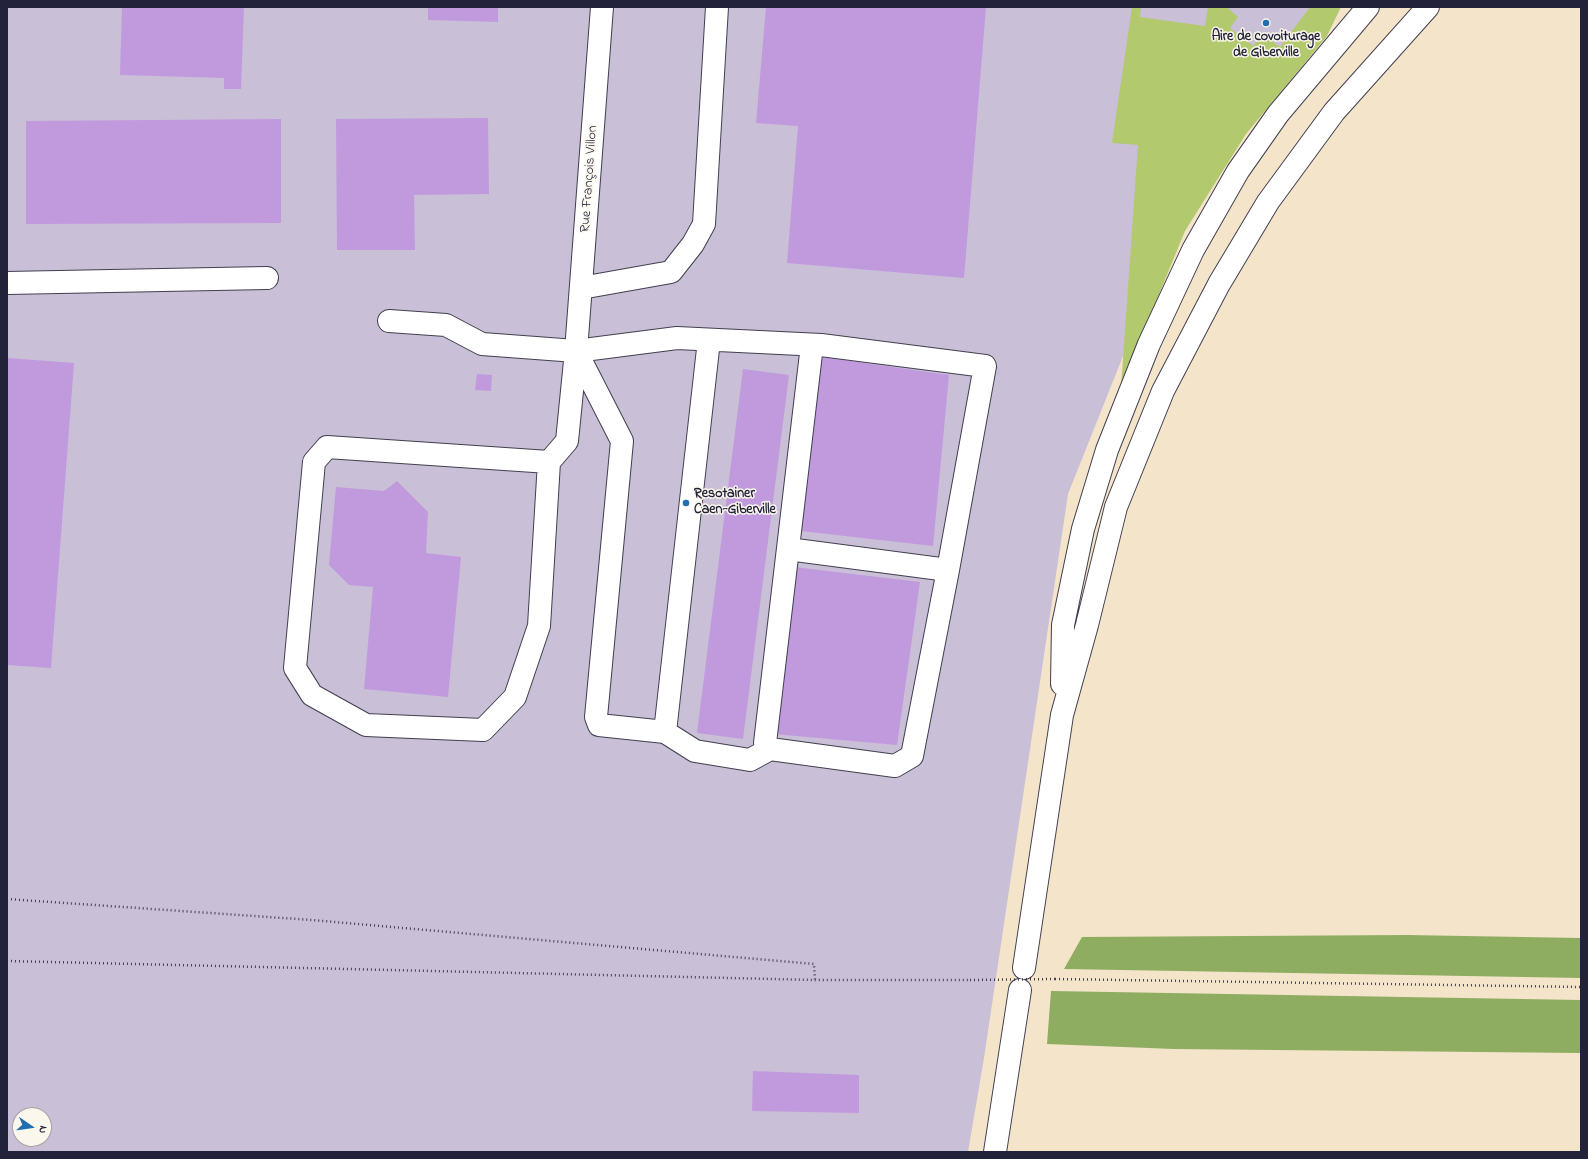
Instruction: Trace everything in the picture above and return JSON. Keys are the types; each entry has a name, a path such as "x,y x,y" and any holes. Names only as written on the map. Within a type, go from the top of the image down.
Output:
{"main road":[{"name":"Rue François Villon","path":"550,462 567,441 582,288 602,7"},
{"path":"582,288 671,272 693,244 704,224 717,7"},
{"path":"1062,715 1063,625 1083,529 1108,450 1149,344 1193,250 1238,172 1278,114 1368,7"},
{"path":"1404,33 1414,7"},
{"path":"1024,968 1062,715 1087,625 1116,507 1163,391 1219,284 1268,202 1334,112 1428,7"},
{"path":"8,278 267,278"},
{"path":"389,321 446,325 482,344 576,351 677,338 812,345 985,366 912,756 895,766 770,748 765,743 812,345"},
{"path":"665,732 709,340"},
{"path":"576,351 622,441 622,456 596,717 599,725 665,732 695,751 750,760 770,748"},
{"path":"327,447 550,462 539,626 515,697 483,730 366,725 312,695 295,668 314,462 327,447"},
{"path":"788,549 948,570"},
{"path":"995,1152 1020,990"}],"path":[{"path":"7,899 312,920 814,964 815,980"},
{"path":"7,961 815,980 1055,979 1581,987"}],"shaded area":[{"path":"7,7 1334,7 1171,236 1068,494 984,1058 968,1152 7,1152"}],"green space":[{"path":"1132,7 1141,7 1140,17 1205,26 1208,7 1227,7 1238,17 1230,28 1253,46 1263,35 1280,47 1310,7 1341,7 1327,36 1246,134 1185,231 1121,387 1138,145 1112,143"},
{"path":"1407,935 1581,938 1581,978 1064,969 1082,937"},
{"path":"1051,991 1581,1000 1581,1053 1174,1049 1047,1044"}],"building":[{"path":"122,7 244,7 241,89 224,89 224,78 120,75"},
{"path":"428,7 498,7 498,22 428,20"},
{"path":"766,7 986,7 964,278 787,263 798,126 756,123"},
{"path":"488,118 489,194 414,195 415,250 337,250 336,119"},
{"path":"281,119 281,223 26,224 26,121"},
{"path":"822,357 949,375 933,546 801,531"},
{"path":"7,358 74,363 51,668 7,665"},
{"path":"743,369 789,375 743,739 697,733"},
{"path":"477,374 492,375 491,391 475,390"},
{"path":"397,481 428,512 426,553 461,557 448,697 364,689 373,587 349,585 329,565 336,487 384,491"},
{"path":"794,567 920,582 897,745 774,734"},
{"path":"753,1071 859,1075 859,1113 752,1111"}],"place":[{"name":"Aire de covoiturage de Giberville","path":"1266,23"},
{"name":"Resotainer Caen-Giberville","path":"686,503"}]}
